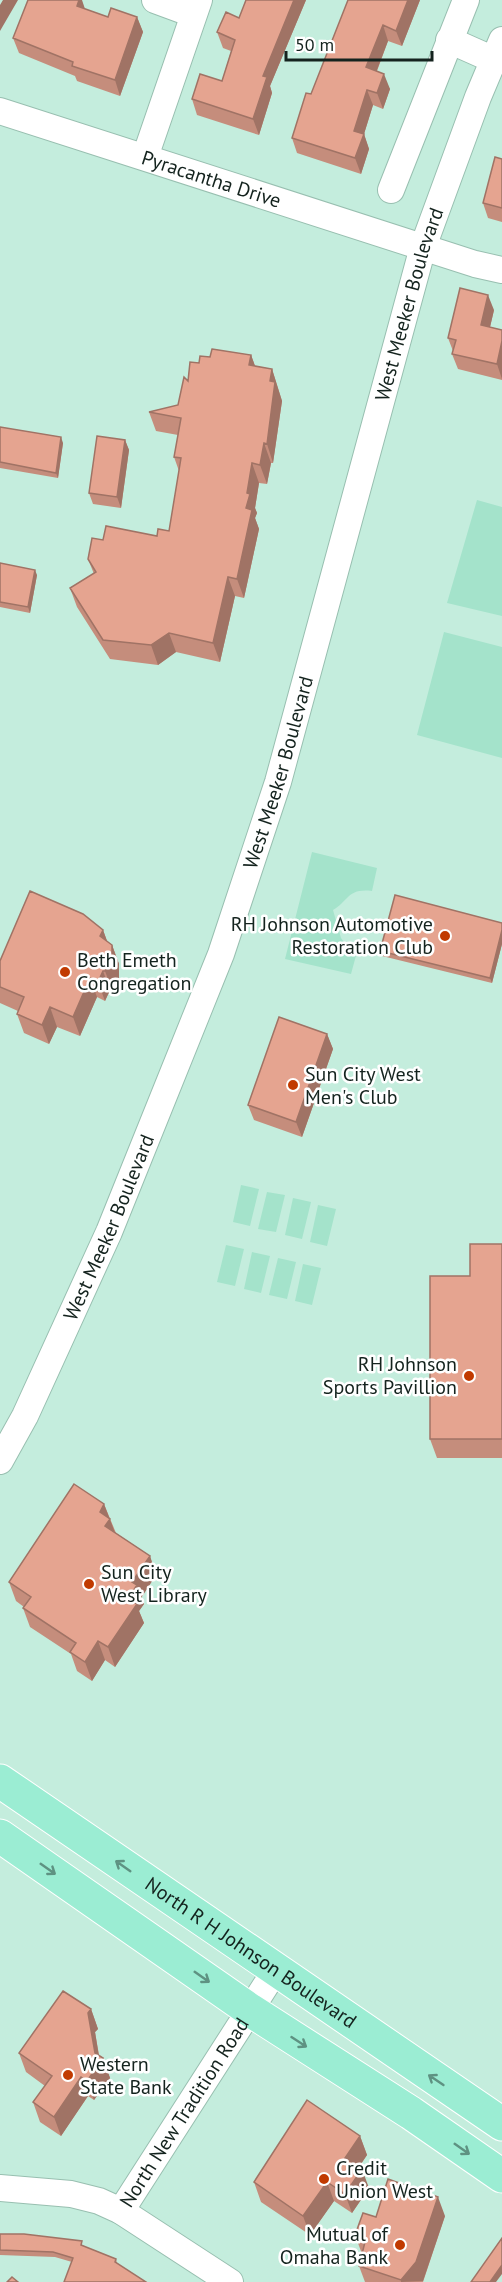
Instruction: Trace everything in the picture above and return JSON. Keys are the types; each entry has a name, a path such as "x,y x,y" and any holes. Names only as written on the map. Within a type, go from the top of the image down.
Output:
{"main road":[{"name":"North R H Johnson Boulevard","path":"0,1781 502,2124"},
{"path":"0,1836 250,2010 411,2113 502,2176"}],"street":[{"path":"145,157 196,7 155,0"},
{"path":"391,190 466,0"},
{"name":"West Meeker Boulevard","path":"0,1461 25,1416 109,1232 221,954 278,782 423,247 498,50 449,40"},
{"name":"Pyracantha Drive","path":"0,111 475,264 502,270"},
{"name":"North New Tradition Road","path":"0,2188 71,2193 99,2201 121,2211 275,1971"},
{"path":"121,2211 230,2282"}],"green space":[{"path":"477,500 502,507 502,616 447,603"},
{"path":"444,632 502,647 502,758 417,735"},
{"path":"312,852 377,868 372,891 353,893 333,910 341,938 347,946 357,952 351,974 285,959"},
{"path":"241,1185 259,1189 250,1226 233,1222"},
{"path":"267,1192 285,1195 276,1232 258,1229"},
{"path":"293,1198 311,1202 302,1239 285,1235"},
{"path":"318,1205 336,1209 327,1246 310,1242"},
{"path":"226,1245 244,1249 235,1286 217,1282"},
{"path":"252,1252 270,1256 261,1293 244,1289"},
{"path":"278,1258 296,1262 287,1299 269,1295"},
{"path":"303,1264 321,1268 312,1305 295,1301"}],"building":[{"path":"28,0 79,0 77,6 108,17 111,8 137,17 115,80 72,66 73,62 13,38"},
{"path":"246,0 294,0 263,76 267,77 253,119 192,99 200,74 222,81 235,40 217,32 226,12 239,18"},
{"path":"348,0 408,0 396,31 383,25 366,67 384,74 377,93 367,90 354,131 364,134 355,158 292,138 306,93 311,94"},
{"path":"495,157 502,159 502,208 483,203"},
{"path":"460,288 488,295 481,325 502,330 497,364 452,354 456,340 448,338"},
{"path":"212,349 251,355 249,365 272,369 270,381 275,382 267,444 264,443 260,465 252,463 247,493 250,494 246,508 252,510 237,579 228,577 213,643 169,633 151,645 103,640 70,588 96,572 88,559 92,538 103,540 106,526 157,536 158,529 169,531 181,458 174,457 181,418 149,412 178,405 184,377 188,381 190,362 199,363 200,356 210,357"},
{"path":"0,427 61,437 56,473 0,462"},
{"path":"97,436 125,440 117,497 89,493"},
{"path":"0,563 35,570 28,607 0,602"},
{"name":"Beth Emeth Congregation","path":"30,891 83,914 103,930 100,936 112,945 112,961 103,971 98,982 90,978 73,1017 50,1007 42,1025 17,1014 24,997 0,987 0,961"},
{"name":"RH Johnson Automotive Restoration Club","path":"395,895 502,923 490,978 380,951"},
{"name":"Sun City West Men's Club","path":"279,1017 327,1034 296,1122 248,1105"},
{"name":"RH Johnson Sports Pavillion","path":"470,1244 502,1244 502,1439 430,1439 430,1276 470,1276"},
{"name":"Sun City West Library","path":"74,1484 104,1504 100,1512 110,1519 105,1526 150,1556 132,1582 137,1585 128,1599 137,1604 108,1647 98,1641 85,1662 70,1652 76,1643 23,1608 31,1597 9,1582"},
{"name":"Western State Bank","path":"63,1991 91,2009 88,2013 95,2053 103,2058 87,2081 81,2077 54,2117 33,2102 52,2076 19,2053"},
{"name":"Credit Union West","path":"307,2100 360,2136 345,2158 362,2169 345,2194 327,2182 303,2216 254,2182"},
{"name":"Mutual of Omaha Bank","path":"388,2179 438,2197 416,2262 401,2280 359,2266 366,2238 355,2235 363,2213 376,2217"},
{"path":"0,2234 24,2234 82,2241 81,2245 116,2259 115,2262 146,2282 64,2282 73,2258 53,2252 0,2250"},
{"path":"502,2238 502,2265 490,2282 471,2282"},
{"path":"12,2277 18,2282 7,2282"}],"place":[{"name":"RH Johnson Automotive Restoration Club","path":"445,936"},
{"name":"Beth Emeth Congregation","path":"65,972"},
{"name":"Sun City West Men's Club","path":"293,1085"},
{"name":"RH Johnson Sports Pavillion","path":"469,1376"},
{"name":"Sun City West Library","path":"89,1584"},
{"name":"Western State Bank","path":"68,2075"},
{"name":"Credit Union West","path":"324,2179"},
{"name":"Mutual of Omaha Bank","path":"400,2245"}]}
